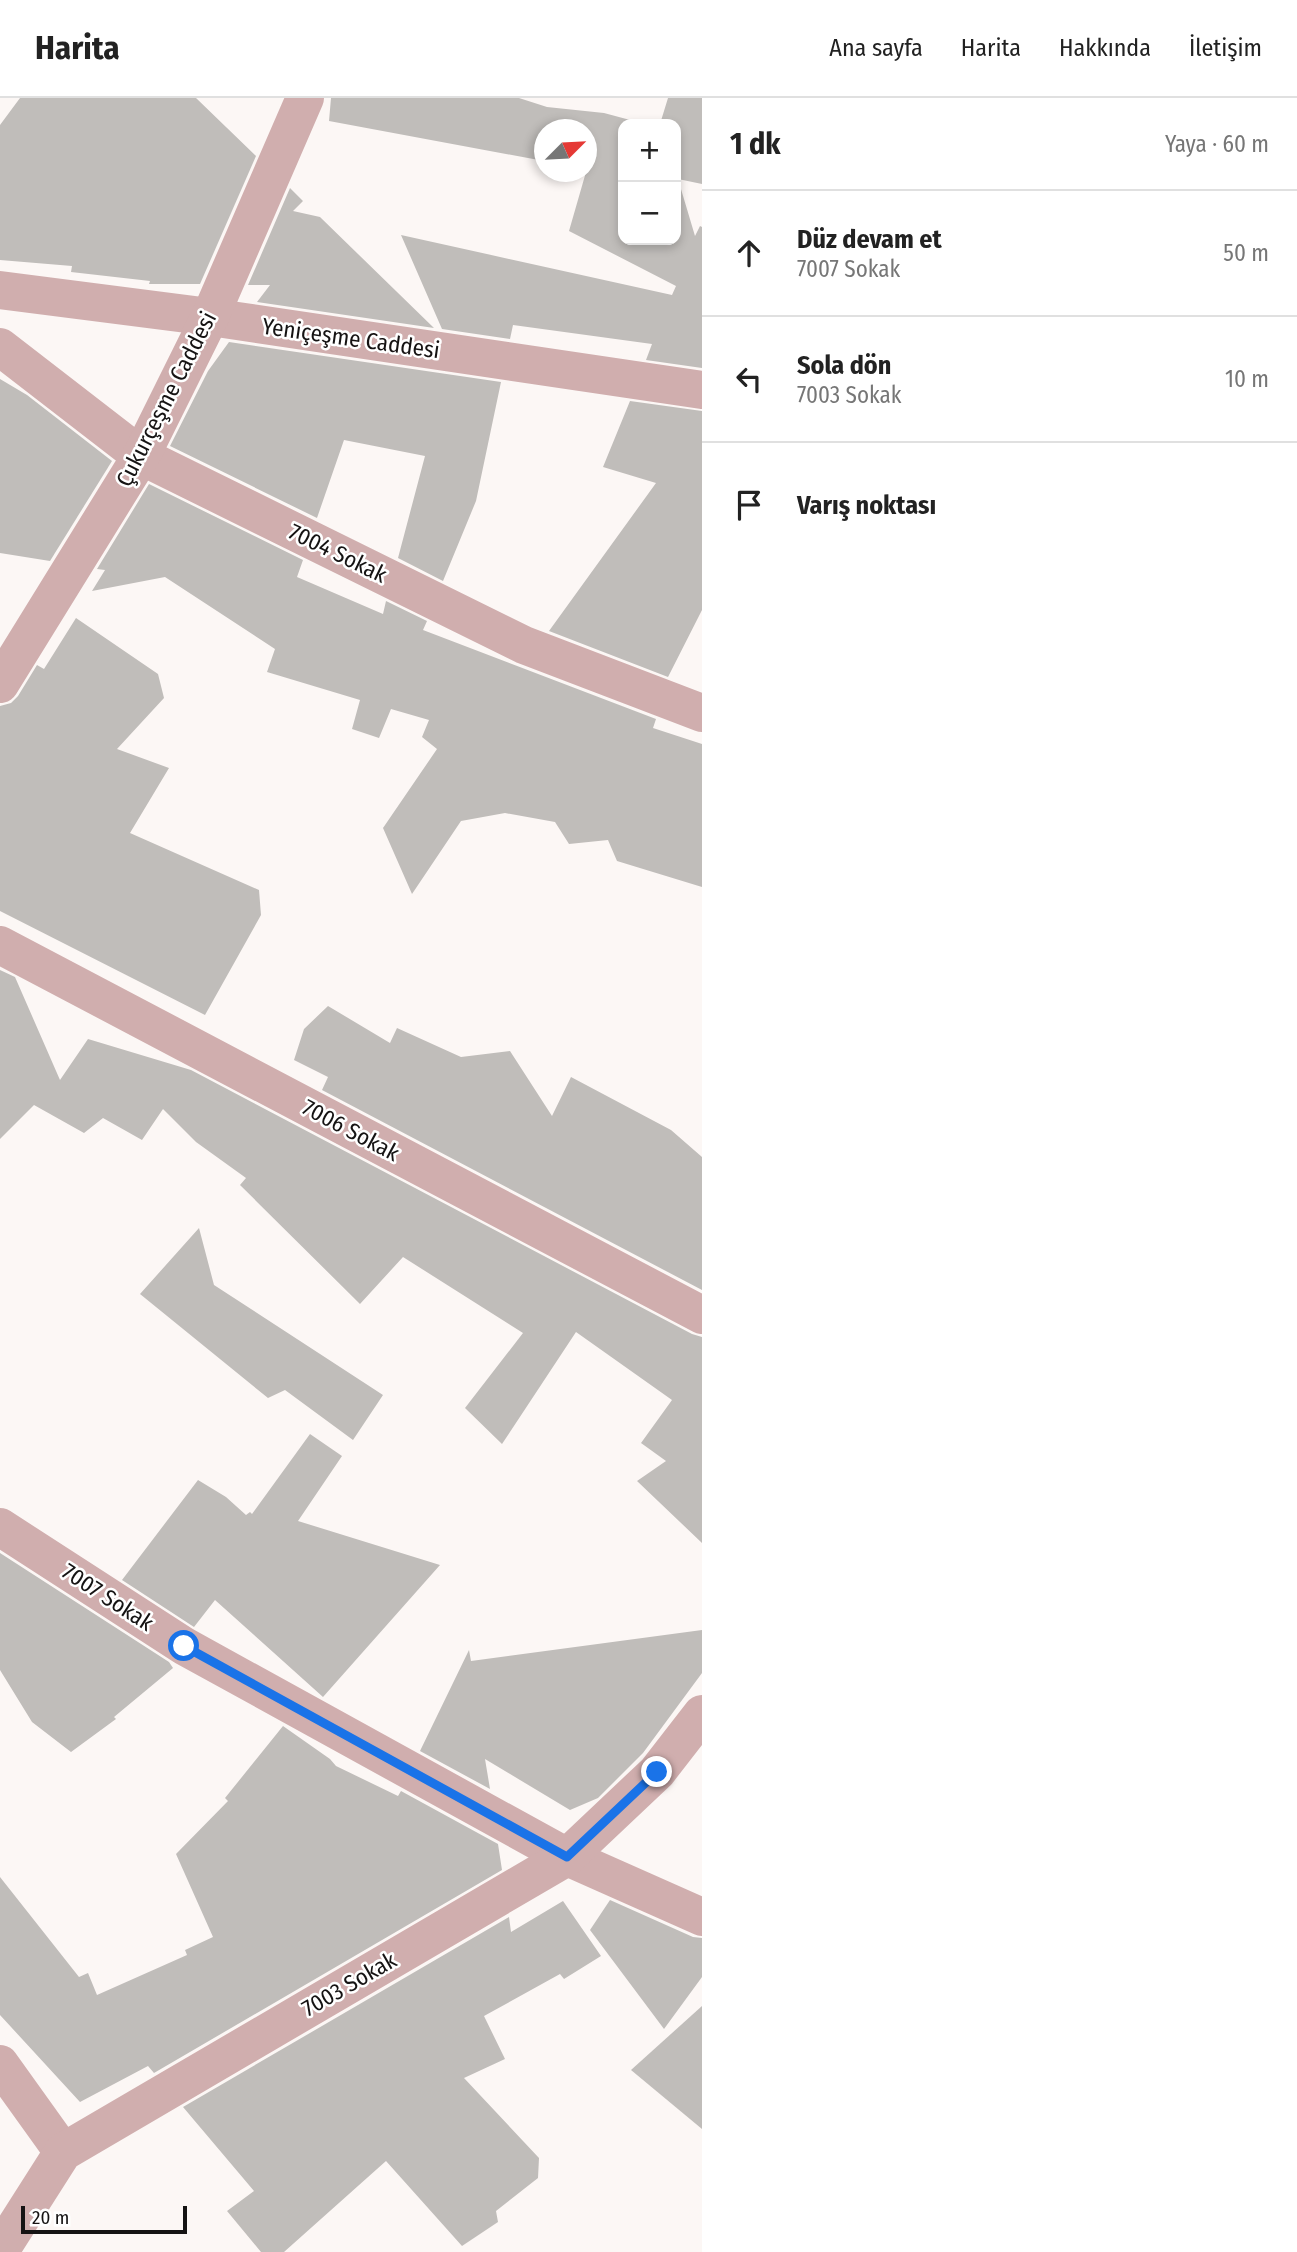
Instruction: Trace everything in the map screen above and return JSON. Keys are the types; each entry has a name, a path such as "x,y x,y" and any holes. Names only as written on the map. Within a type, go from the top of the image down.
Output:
{"street":[{"name":"Çukurçeşme Caddesi","path":"0,684 141,456 210,317 304,98"},
{"name":"Yeniçeşme Caddesi","path":"0,290 210,317 702,390"},
{"name":"7004 Sokak","path":"0,347 141,456 524,645 702,713"},
{"name":"7006 Sokak","path":"0,945 702,1315"},
{"name":"7007 Sokak","path":"0,1527 184,1646 567,1857 702,1917"},
{"name":"7003 Sokak","path":"1,2251 63,2152 567,1857 657,1772 702,1714"},
{"path":"0,2064 63,2152"}],"building":[{"path":"20,98 196,98 256,156 200,284 149,284 150,281 71,272 72,266 0,260 0,125"},
{"path":"331,98 519,98 547,107 604,113 626,119 618,119 618,245 681,245 681,189 695,236 700,226 702,227 702,368 646,360 652,344 513,325 510,339 442,329 401,235 672,295 676,286 569,231 583,182 597,182 597,119 534,119 534,159 329,121"},
{"path":"668,98 702,98 702,184 681,180 681,119 662,119"},
{"path":"290,188 303,201 293,211 320,217 434,328 257,302 270,285 248,285"},
{"path":"229,342 501,382 476,501 443,581 398,558 425,456 344,440 317,518 170,446 208,371"},
{"path":"0,379 27,395 112,461 50,561 0,553"},
{"path":"630,401 702,411 702,610 668,677 549,631 656,483 603,467"},
{"path":"149,484 303,560 297,577 383,614 386,601 427,621 423,630 656,719 653,728 702,744 702,887 617,861 608,840 569,844 555,822 505,813 461,821 412,894 383,828 437,749 422,737 429,720 391,709 379,738 352,729 360,700 267,672 275,649 165,577 92,591 105,570 97,569"},
{"path":"76,618 158,674 164,698 117,749 169,768 130,833 259,890 261,915 205,1015 0,911 0,706 11,703 18,696 37,665 44,669"},
{"path":"0,970 15,977 60,1080 88,1039 191,1070 702,1337 702,1543 637,1481 666,1461 641,1443 672,1400 576,1332 502,1444 465,1408 523,1333 403,1257 360,1304 240,1185 246,1178 196,1142 163,1109 142,1140 103,1118 84,1133 34,1105 0,1139"},
{"path":"328,1006 390,1043 397,1028 461,1057 510,1051 552,1116 571,1077 671,1130 702,1157 702,1290 322,1090 328,1077 294,1060 304,1029"},
{"path":"199,1228 214,1285 383,1395 353,1440 285,1390 268,1398 140,1294"},
{"path":"310,1434 342,1456 298,1521 440,1565 323,1697 215,1600 194,1627 122,1580 198,1480 226,1497 246,1515 250,1512 252,1514"},
{"path":"0,1553 169,1662 173,1668 114,1717 116,1719 71,1752 32,1722 0,1670"},
{"path":"702,1630 702,1673 643,1753 598,1798 570,1810 485,1759 490,1789 420,1751 469,1650 471,1661"},
{"path":"283,1726 336,1766 398,1796 401,1791 498,1844 502,1870 154,2073 148,2066 80,2102 0,2015 0,1877 79,1977 88,1973 97,1995 187,1955 185,1950 213,1937 176,1854 228,1801 225,1798"},
{"path":"610,1900 693,1937 702,1938 702,1977 664,2029 590,1930"},
{"path":"563,1901 601,1956 564,1979 560,1974 484,2016 505,2059 464,2078 539,2158 538,2178 496,2211 498,2222 462,2246 386,2161 284,2252 261,2252 227,2211 254,2191 183,2107 509,1917 511,1932"},
{"path":"702,2006 702,2129 631,2070"}],"route":[{"path":"184,1646 567,1857 657,1772"}]}
